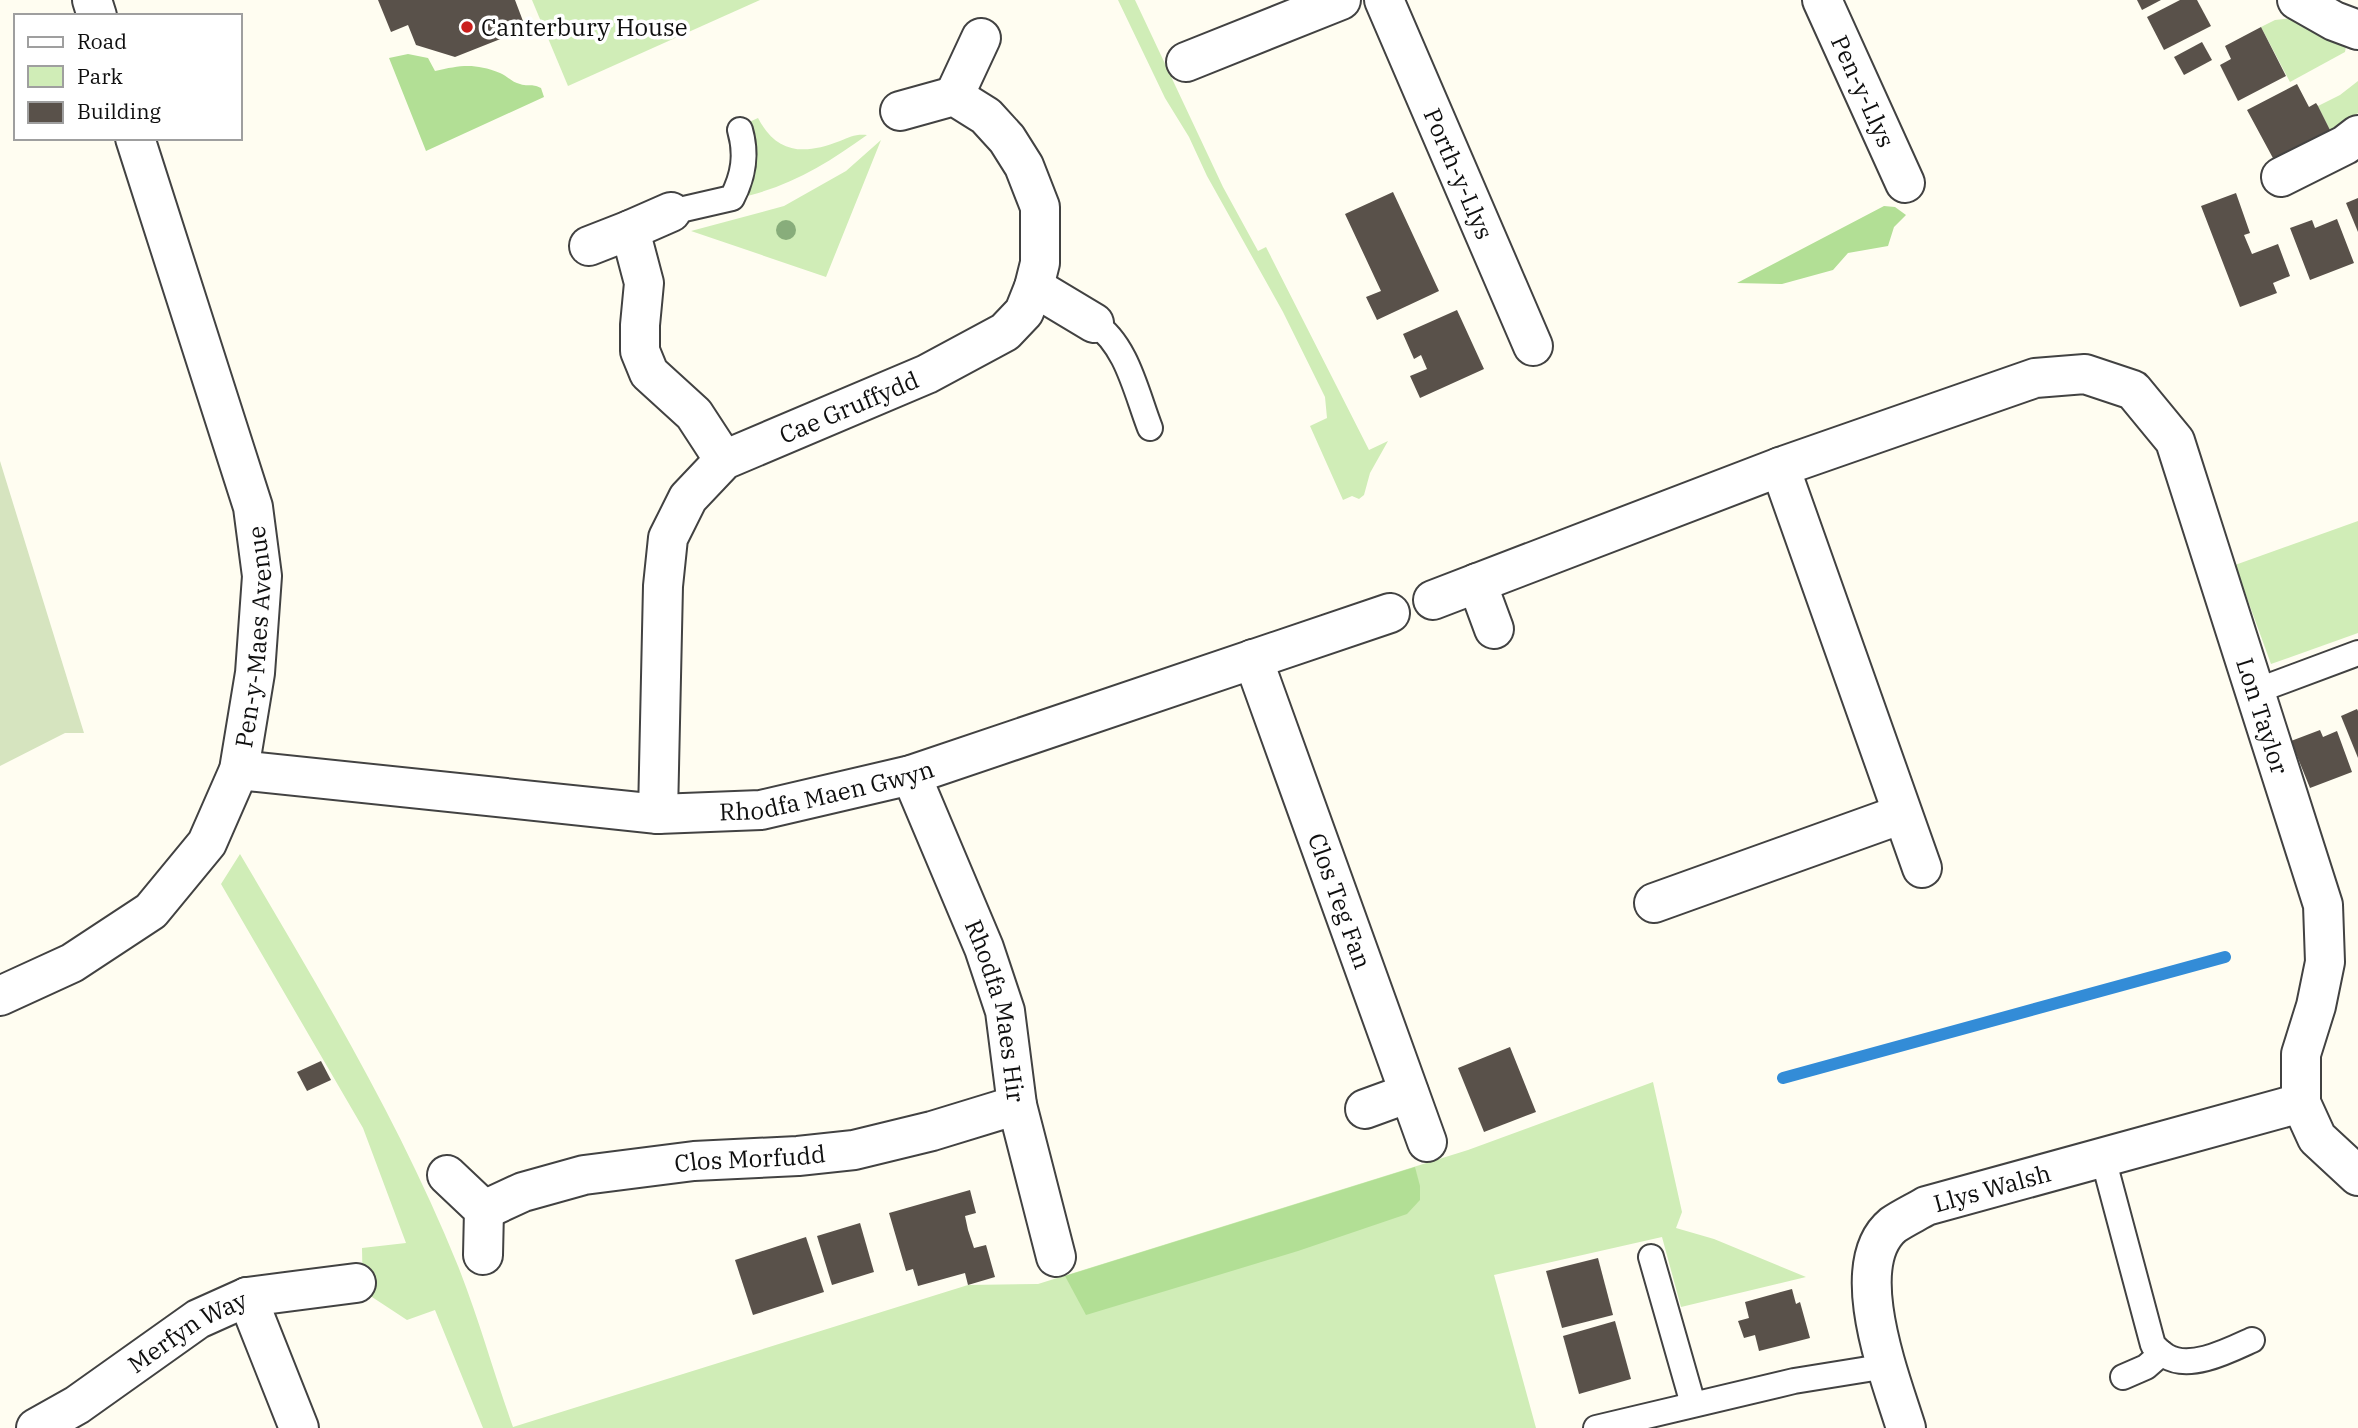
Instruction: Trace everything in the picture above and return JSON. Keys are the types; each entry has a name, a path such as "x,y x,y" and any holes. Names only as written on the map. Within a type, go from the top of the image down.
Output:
{"street":[{"path":"1186,62 1341,0"},
{"name":"Porth-y-Llys","path":"1384,0 1533,346"},
{"name":"Pen-y-Llys","path":"1822,0 1905,183"},
{"path":"2297,0 2334,21 2358,30"},
{"path":"900,111 954,96 981,38"},
{"name":"Cae Gruffydd","path":"658,814 663,586 668,537 688,498 724,460 926,374 1005,332 1024,312 1040,262 1040,207 1024,166 1007,139 986,116 954,96"},
{"path":"2281,177 2345,145 2358,135"},
{"name":"Pen-y-Maes Avenue","path":"0,996 72,963 151,911 207,843 239,770 255,673 262,576 253,507 136,140"},
{"path":"589,246 671,212"},
{"path":"630,230 644,284 640,351 649,373 694,414 724,460"},
{"path":"1034,287 1094,323"},
{"name":"Lon Taylor","path":"1433,600 1780,467 2035,378 2085,374 2133,390 2175,441 2323,905 2325,962 2316,1006 2301,1054 2301,1102 2317,1138 2358,1176"},
{"path":"1780,467 1922,868"},
{"path":"1477,583 1494,628"},
{"name":"Rhodfa Maen Gwyn","path":"239,770 658,814 761,810 911,775 1390,613"},
{"name":"Clos Teg Fan","path":"1253,659 1427,1142"},
{"name":"Rhodfa Maes Hir","path":"911,775 984,948 1005,1011 1017,1105 1056,1257"},
{"path":"1654,904 1902,814"},
{"path":"1365,1109 1409,1093"},
{"name":"Llys Walsh","path":"1906,1428 1874,1319 1871,1283 1875,1251 1892,1226 1926,1206 2301,1102"},
{"name":"Clos Morfudd","path":"484,1210 523,1192 584,1175 694,1161 798,1156 854,1150 932,1131 1017,1105"},
{"path":"447,1175 484,1210 483,1255"},
{"name":"Merfyn Way","path":"36,1428 77,1405 198,1319 247,1297 356,1283"},
{"path":"247,1297 299,1428"}],"lane":[{"path":"671,212 732,198 741,182 744,162 740,130"},
{"path":"1094,323 1106,331 1117,344 1150,428"},
{"path":"2256,691 2358,653"},
{"path":"2103,1158 2153,1345 2166,1357 2186,1361 2214,1357 2252,1340"},
{"path":"1651,1257 1693,1404"},
{"path":"2123,1377 2146,1367 2162,1353"},
{"path":"1596,1428 1794,1381 1887,1366"}],"green space":[{"path":"532,0 760,0 568,86"},
{"path":"1118,0 1135,0 1223,187 1258,251 1266,247 1369,450 1388,441 1370,473 1364,495 1359,499 1352,496 1343,500 1310,426 1327,418 1325,397 1283,312 1207,176 1189,137 1165,98"},
{"path":"2292,18 2347,41 2345,52 2290,82 2261,27 2275,20"},
{"path":"408,54 428,58 435,71 468,66 491,70 517,83 541,88 544,97 426,151 389,58"},
{"path":"2358,81 2358,113 2330,130 2318,106 2340,95"},
{"path":"758,118 774,139 793,148 827,146 853,136 867,135 806,174 756,194 738,198 747,123"},
{"path":"881,140 826,277 691,231 784,206 846,171"},
{"path":"1884,206 1895,207 1906,215 1894,227 1888,246 1848,253 1833,270 1782,284 1737,283"},
{"path":"0,461 84,733 65,733 0,766"},
{"path":"2358,521 2358,633 2271,664 2235,565"},
{"path":"240,854 357,1056 411,1160 458,1266 513,1427 968,1285 1038,1284 1468,1150 1653,1082 1682,1212 1676,1228 1714,1239 1806,1277 1681,1307 1662,1237 1494,1275 1536,1428 483,1428 435,1310 407,1320 372,1297 363,1298 362,1248 406,1243 363,1128 221,884"},
{"path":"1415,1167 1420,1200 1407,1214 1298,1251 1086,1315 1065,1276"}],"building":[{"name":"Canterbury House","path":"378,0 515,0 526,29 455,57 416,45 408,25 391,32"},
{"path":"2137,0 2161,0 2142,10"},
{"path":"2180,0 2197,0 2211,26 2164,50 2147,17"},
{"path":"2261,27 2286,76 2238,101 2220,65 2231,59 2225,46"},
{"path":"2202,42 2212,60 2184,75 2174,57"},
{"path":"2297,84 2309,107 2316,103 2330,130 2274,160 2247,110"},
{"path":"1393,192 1439,291 1377,320 1366,297 1381,291 1345,214"},
{"path":"2236,193 2250,233 2244,235 2252,254 2278,244 2290,276 2273,283 2277,293 2240,307 2201,206"},
{"path":"2358,198 2358,232 2346,203"},
{"path":"2337,219 2354,263 2310,280 2290,228 2312,220 2315,228"},
{"path":"1457,310 1484,369 1420,398 1410,376 1427,369 1421,355 1414,359 1403,334"},
{"path":"2357,709 2358,711 2358,758 2341,716"},
{"path":"2320,730 2323,737 2337,731 2352,772 2310,788 2291,741"},
{"path":"1510,1047 1536,1112 1484,1132 1458,1068"},
{"path":"321,1061 331,1080 307,1091 297,1072"},
{"path":"970,1190 976,1213 965,1216 968,1230 974,1248 986,1245 995,1277 968,1285 965,1273 918,1286 913,1269 906,1271 889,1213"},
{"path":"860,1223 874,1272 832,1285 817,1236"},
{"path":"806,1237 824,1292 753,1315 735,1260"},
{"path":"1598,1258 1613,1315 1562,1328 1546,1271"},
{"path":"1792,1289 1796,1304 1800,1302 1810,1338 1759,1351 1755,1335 1744,1338 1738,1321 1749,1318 1745,1302"},
{"path":"1615,1321 1631,1379 1579,1394 1563,1336"}],"waterway":[{"path":"1783,1078 2225,957"}],"place":[{"name":"Canterbury House","path":"467,27"}]}
